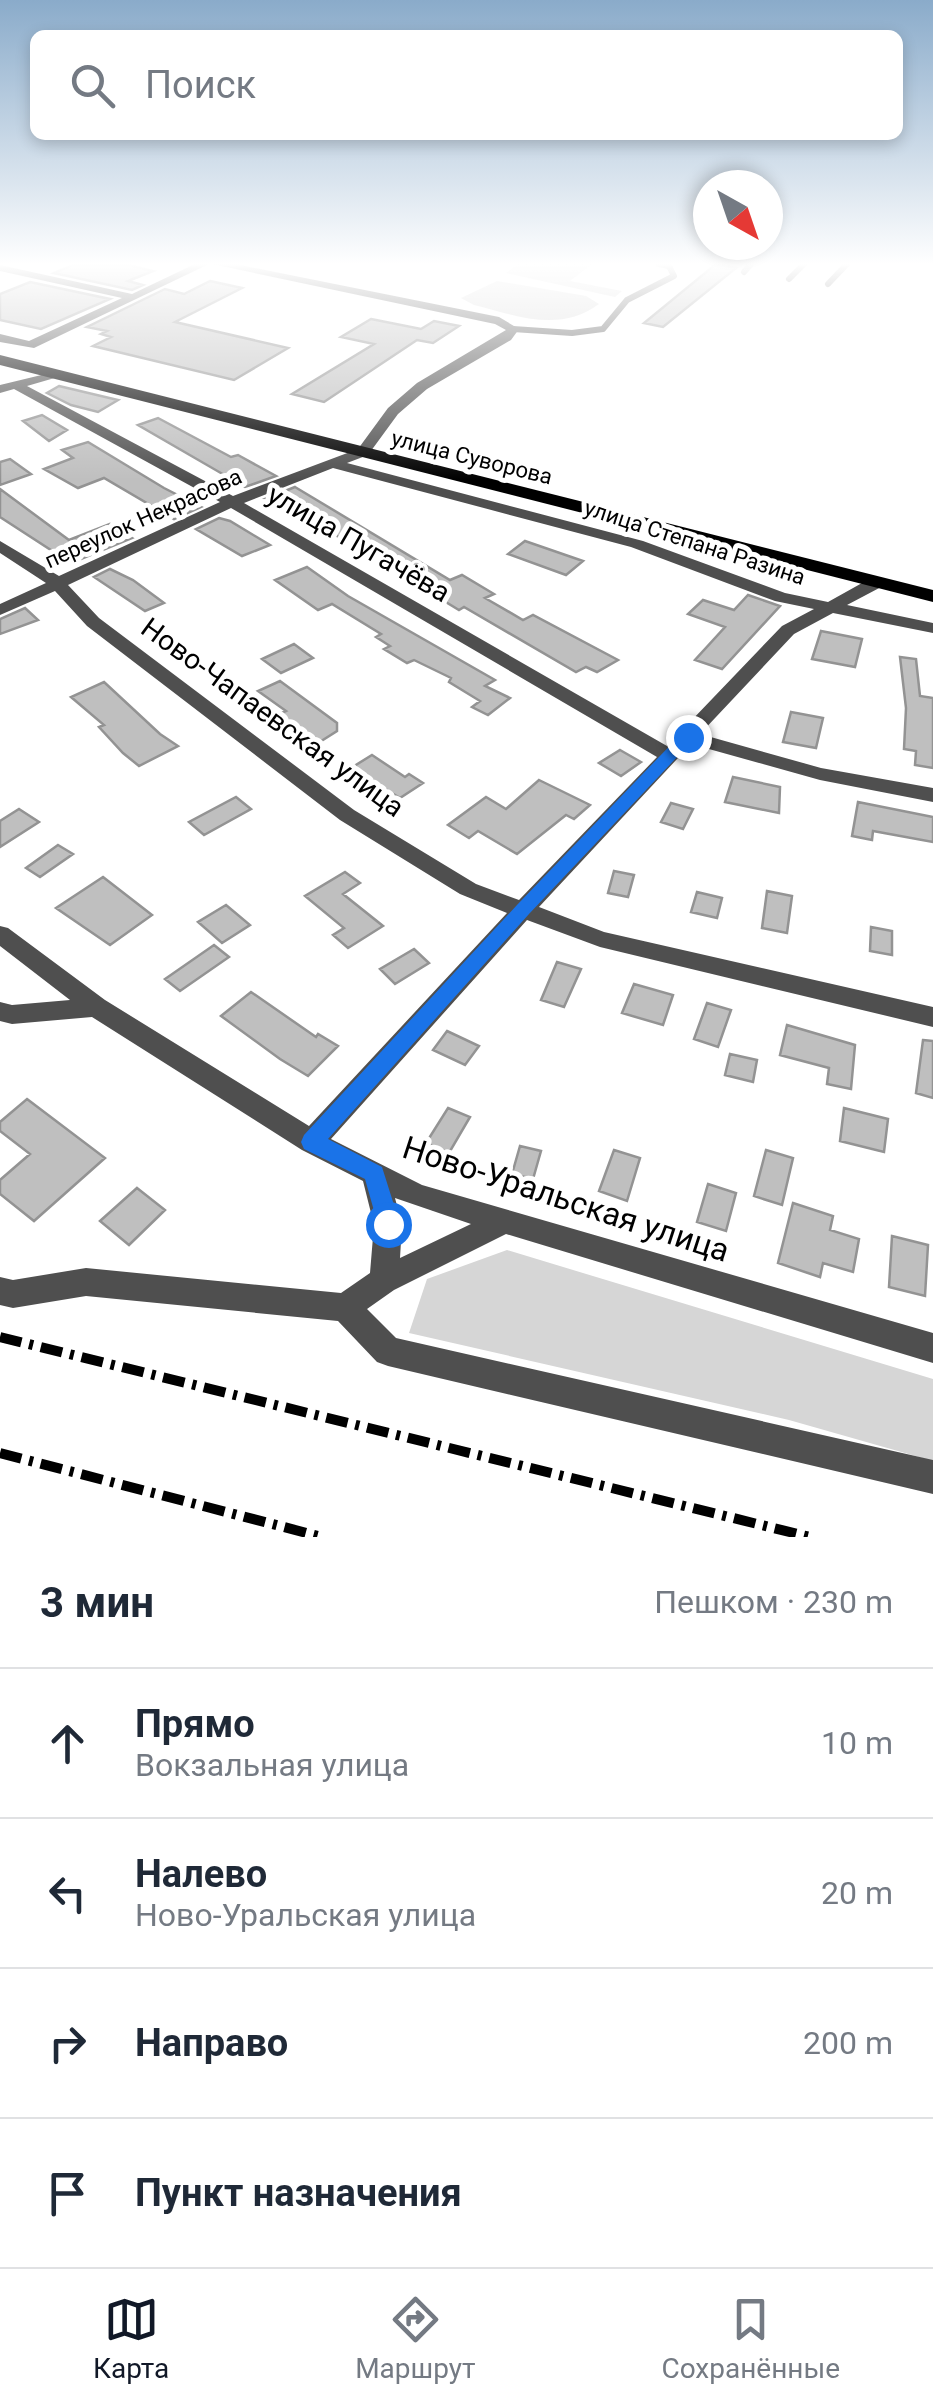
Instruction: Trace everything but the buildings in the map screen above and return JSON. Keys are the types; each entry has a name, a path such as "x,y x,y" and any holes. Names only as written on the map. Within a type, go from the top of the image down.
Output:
{"main road":[{"name":"улица Суворова","path":"0,360 933,596"}],"street":[{"path":"0,338 30,345 50,336"},
{"path":"363,452 392,411 422,386 507,336"},
{"path":"8,387 54,374"},
{"name":"улица Пугачёва","path":"8,387 232,502 670,756"},
{"name":"переулок Некрасова","path":"0,610 232,502 363,452"},
{"name":"улица Степана Разина","path":"329,463 637,544 780,597 835,605 933,628"},
{"name":"Ново-Чапаевская улица","path":"0,546 56,582 93,622 347,815 468,889 600,939 933,1017"},
{"path":"312,1142 523,910 788,630 877,582"},
{"path":"688,737 820,774 933,794"},
{"name":"Ново-Уральская улица","path":"0,934 96,1007 312,1142 416,1194 933,1348"},
{"path":"0,1012 12,1015 96,1007"},
{"path":"374,1174 388,1224 384,1280"},
{"path":"345,1308 384,1280 505,1221"},
{"path":"0,1291 12,1294 86,1282 345,1308 388,1352 933,1477"}],"shaded area":[{"path":"507,1250 933,1379 933,1461 789,1420 409,1333 427,1279"}],"railway":[{"path":"0,1337 810,1537"},
{"path":"0,1453 322,1537"}],"route":[{"path":"388,1224 374,1174 312,1142 523,910 688,737"}]}
